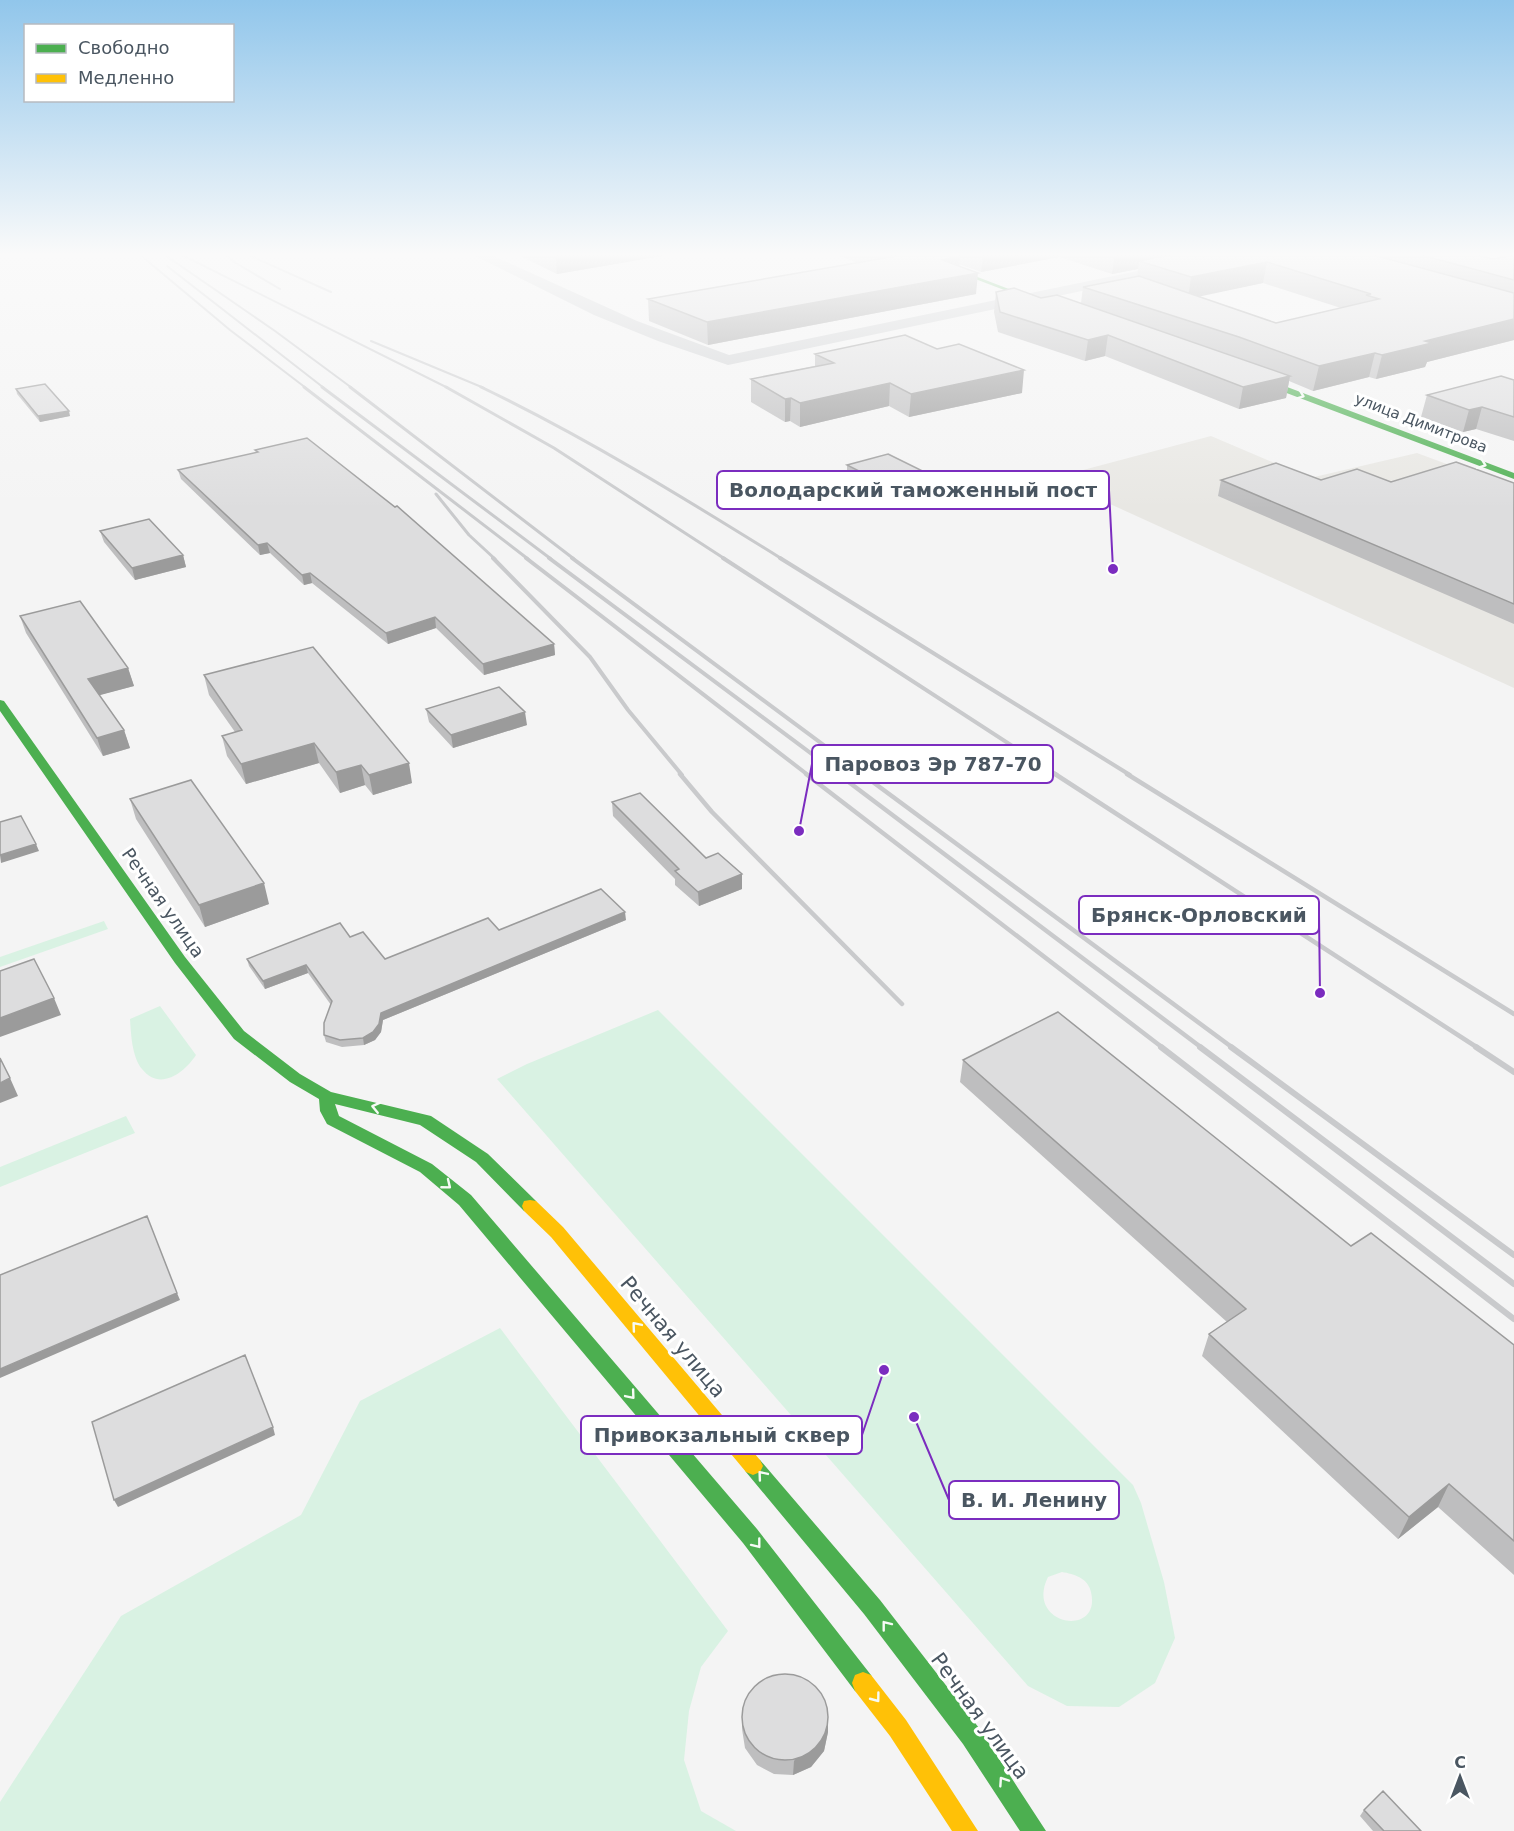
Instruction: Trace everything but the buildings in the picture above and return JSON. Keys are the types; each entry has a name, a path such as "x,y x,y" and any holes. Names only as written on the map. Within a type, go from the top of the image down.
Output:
{"main road":[{"name":"улица Димитрова","path":"1239,371 1514,476"},
{"name":"Речная улица","path":"0,703 173,950 239,1035 295,1078 326,1096 425,1120 454,1137 482,1158 557,1232 872,1607 971,1736 1034,1831"},
{"path":"326,1096 328,1111 333,1120 426,1168 465,1200 750,1536 898,1728 966,1831"}],"street":[{"path":"665,338 728,360 830,338"}],"shaded area":[{"path":"1211,436 1310,478 1417,453 1514,489 1514,688 1053,478"}],"green space":[{"path":"104,921 108,929 0,967 0,957"},
{"path":"160,1006 196,1055 179,1073 172,1077 156,1079 142,1069 136,1058 130,1019"},
{"path":"658,1010 1133,1485 1141,1503 1164,1582 1175,1638 1155,1683 1119,1707 1067,1706 1028,1686 497,1079 527,1064","holes":["1062,1572 1084,1580 1091,1592 1091,1607 1086,1616 1076,1621 1065,1620 1054,1615 1046,1606 1043,1593 1048,1577"]},
{"path":"126,1116 135,1133 0,1187 0,1167"},
{"path":"500,1328 728,1631 701,1667 689,1711 684,1760 701,1811 736,1831 0,1831 0,1802 121,1616 301,1515 360,1401"}],"railway":[{"path":"241,338 306,388"},
{"path":"260,338 324,388"},
{"path":"285,338 352,388"},
{"path":"349,338 446,387"},
{"path":"371,341 484,388"},
{"path":"304,387 528,559"},
{"path":"322,387 551,559"},
{"path":"350,387 574,559"},
{"path":"446,387 554,448 725,559"},
{"path":"481,387 596,447 782,559"},
{"path":"436,494 469,535 495,559"},
{"path":"493,558 590,657 628,710 682,775"},
{"path":"526,558 808,775"},
{"path":"549,558 840,775"},
{"path":"572,558 864,775"},
{"path":"723,558 1057,775"},
{"path":"780,558 1130,775"},
{"path":"680,774 712,812 902,1004"},
{"path":"806,774 1163,1048"},
{"path":"838,774 1202,1048"},
{"path":"862,774 1233,1048"},
{"path":"1055,774 1478,1048"},
{"path":"1127,774 1514,1014"},
{"path":"1161,1047 1514,1319"},
{"path":"1200,1047 1514,1284"},
{"path":"1231,1047 1514,1255"},
{"path":"1476,1047 1514,1072"}],"traffic: fast":[{"path":"1247,375 1514,476"},
{"path":"0,703 180,960 239,1035 295,1078 326,1096 425,1120 482,1158 530,1206"},
{"path":"326,1096 328,1111 333,1120 426,1168 465,1200 750,1536 863,1683"},
{"path":"753,1466 872,1607 971,1736 1034,1831"}],"traffic: slow":[{"path":"530,1206 557,1232 753,1466"},
{"path":"863,1683 898,1728 966,1831"}],"place":[{"name":"Володарский таможенный пост","path":"1113,569"},
{"name":"Паровоз Эр 787-70","path":"799,831"},
{"name":"Брянск-Орловский","path":"1320,993"},
{"name":"Привокзальный сквер","path":"884,1370"},
{"name":"В. И. Ленину","path":"914,1417"}]}
